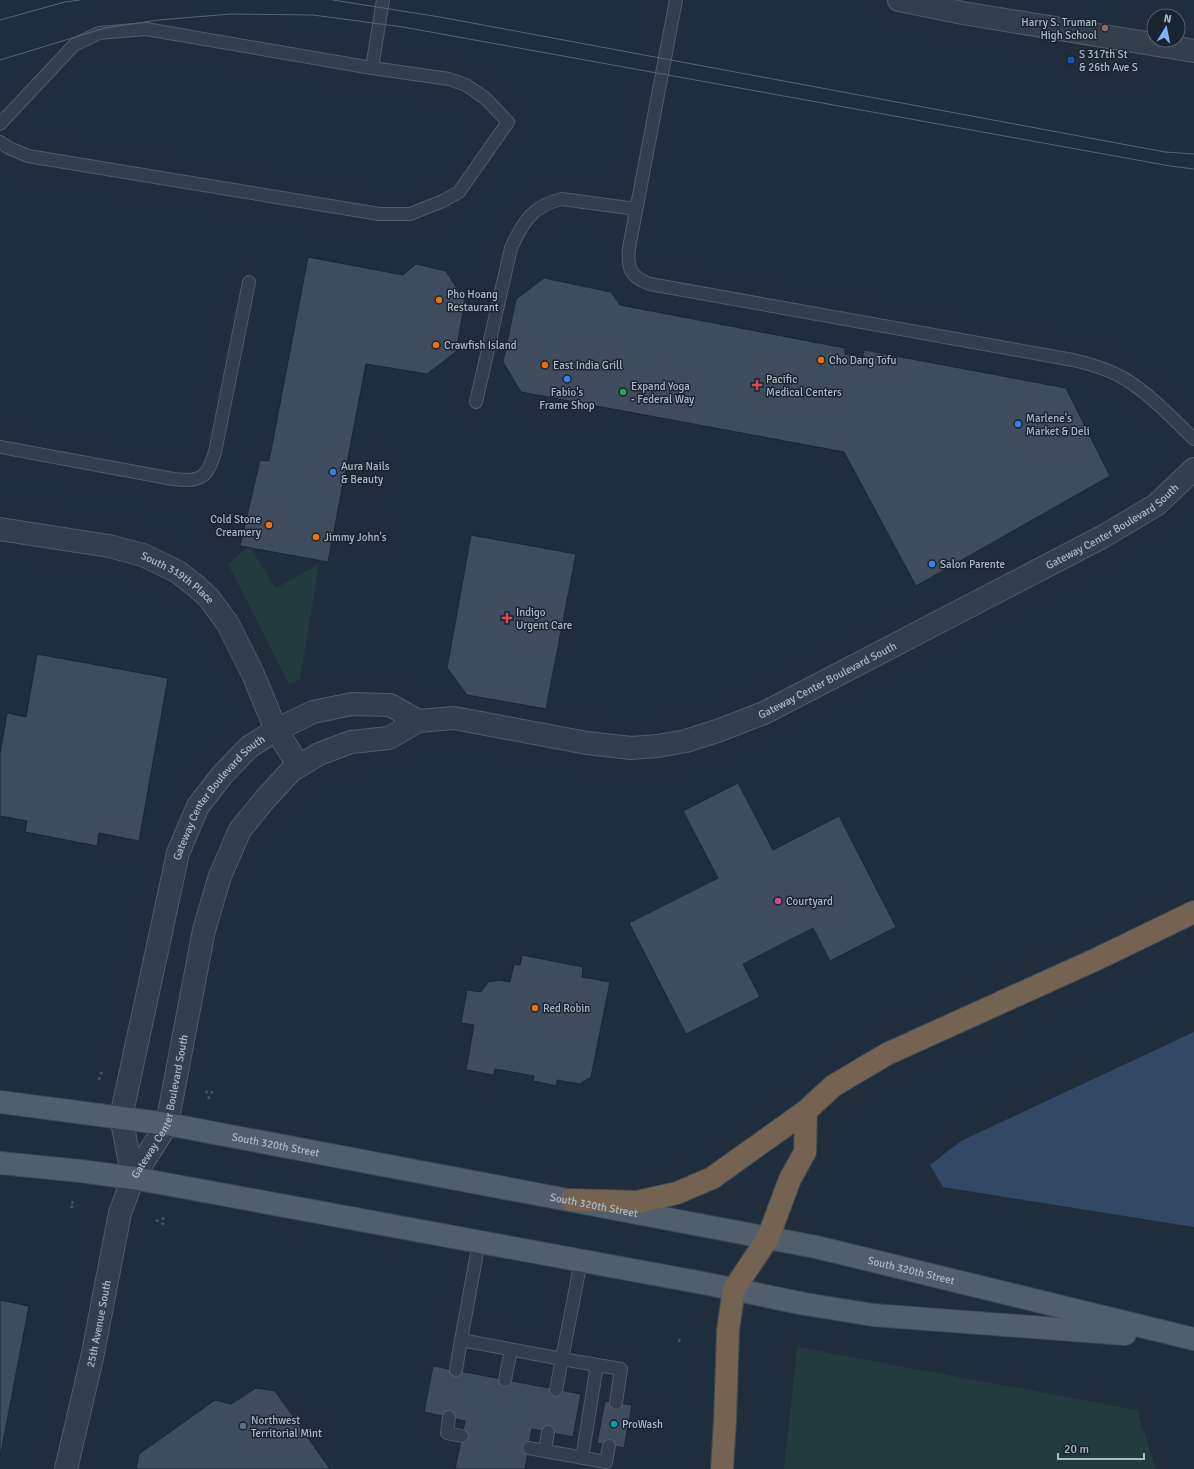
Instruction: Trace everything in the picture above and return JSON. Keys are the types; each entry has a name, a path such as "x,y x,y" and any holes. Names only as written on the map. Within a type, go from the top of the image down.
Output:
{"highway":[{"path":"571,1200 637,1202 677,1194 712,1178 806,1111 833,1086 887,1054 1099,958 1194,912"},
{"path":"722,1469 728,1330 734,1289 768,1238 790,1179 805,1152 806,1111"}],"main road":[{"name":"South 320th Street","path":"0,1102 167,1124 816,1247 1188,1338"},
{"name":"South 320th Street","path":"0,1163 133,1178 734,1289 805,1304 874,1314 1188,1338"}],"street":[{"path":"899,0 963,13 1194,51"},
{"name":"Gateway Center Boulevard South","path":"133,1178 167,1124 204,930 220,876 240,830 266,798 291,771 318,754 351,742 389,738 418,721 454,718 587,743 631,748 658,746 686,741 720,730 764,713 1104,536 1156,505 1194,469"},
{"name":"South 319th Place","path":"0,529 115,548 143,555 178,572 197,587 209,598 228,624 253,674 276,730 299,766"},
{"name":"Gateway Center Boulevard South","path":"133,1178 121,1117 178,853 198,806 224,774 249,747 276,730 313,712 352,704 390,705 418,721"},
{"name":"25th Avenue South","path":"66,1469 92,1358 120,1213 133,1178"}],"lane":[{"path":"372,68 383,0"},
{"path":"676,0 629,248 629,264 634,276 644,282 979,342 1092,365 1124,378 1147,394 1194,439"},
{"path":"0,124 74,45 99,33 146,29 372,68 449,79 466,85 485,98 508,122 459,192 443,201 410,214 379,214 28,156 9,148 0,142"},
{"path":"476,402 511,248 518,232 528,218 542,206 552,201 562,199 636,209"},
{"path":"0,447 173,479 192,480 201,478 209,469 215,452 250,282"},
{"path":"456,1370 479,1242"},
{"path":"556,1390 581,1261"},
{"path":"461,1340 621,1370 616,1402"},
{"path":"505,1380 510,1350"},
{"path":"582,1458 597,1365"},
{"path":"449,1417 447,1433 462,1436"},
{"path":"545,1451 548,1432"},
{"path":"529,1448 606,1462 609,1446"}],"path":[{"path":"205,1092 212,1092 208,1099"},
{"path":"73,1201 71,1207 77,1206"},
{"path":"156,1220 163,1224 163,1216"},
{"path":"679,1342 680,1338"}],"green space":[{"path":"249,546 276,588 319,564 300,680 289,684 228,564"},
{"path":"797,1347 1137,1410 1156,1469 784,1469"}],"water":[{"path":"1194,1032 1194,1227 943,1187 930,1165 961,1141"}],"building":[{"path":"308,257 403,275 416,264 446,271 465,301 456,352 427,374 366,364 328,562 240,546 260,460 269,461"},
{"path":"544,278 611,292 620,305 845,348 845,354 863,357 864,350 1066,388 1110,476 916,586 844,452 521,392 503,362 516,299"},
{"path":"471,535 576,554 546,709 467,695 447,668"},
{"path":"37,654 168,678 139,841 99,833 97,846 25,832 27,821 0,816 0,754 7,713 26,717"},
{"name":"Courtyard","path":"738,783 773,850 839,816 896,927 830,961 813,928 743,964 760,997 686,1034 629,923 718,878 683,811"},
{"name":"Red Robin","path":"522,955 583,967 582,977 610,982 591,1077 580,1084 557,1080 557,1086 533,1081 534,1076 495,1069 494,1075 466,1070 474,1025 461,1023 467,990 481,992 488,982 499,980 510,982 514,964 520,965"},
{"path":"0,1300 29,1306 0,1458"},
{"path":"433,1366 581,1394 573,1437 532,1429 525,1469 455,1469 465,1421 424,1412"},
{"path":"256,1388 275,1391 330,1469 136,1469 139,1454 215,1400 231,1404"},
{"name":"ProWash","path":"605,1401 632,1405 624,1448 597,1443"}],"tram line":[{"path":"0,20 65,2 80,0"},
{"path":"333,0 440,17 1165,152 1194,154"},
{"path":"0,60 105,28 158,20 231,14 313,15 403,27 1170,166 1194,169"}],"place":[{"name":"Harry S. Truman High School","path":"1105,28"},
{"name":"S 317th St & 26th Ave S","path":"1071,60"},
{"name":"Pho Hoang Restaurant","path":"439,300"},
{"name":"Crawfish Island","path":"436,345"},
{"name":"Cho Dang Tofu","path":"821,360"},
{"name":"East India Grill","path":"545,365"},
{"name":"Fabio's Frame Shop","path":"567,379"},
{"name":"Pacific Medical Centers","path":"757,385"},
{"name":"Expand Yoga - Federal Way","path":"623,392"},
{"name":"Marlene's Market & Deli","path":"1018,424"},
{"name":"Aura Nails & Beauty","path":"333,472"},
{"name":"Cold Stone Creamery","path":"269,525"},
{"name":"Jimmy John's","path":"316,537"},
{"name":"Salon Parente","path":"932,564"},
{"name":"Indigo Urgent Care","path":"507,618"},
{"name":"Courtyard","path":"778,901"},
{"name":"Red Robin","path":"535,1008"},
{"name":"ProWash","path":"614,1424"},
{"name":"Northwest Territorial Mint","path":"243,1426"}]}
